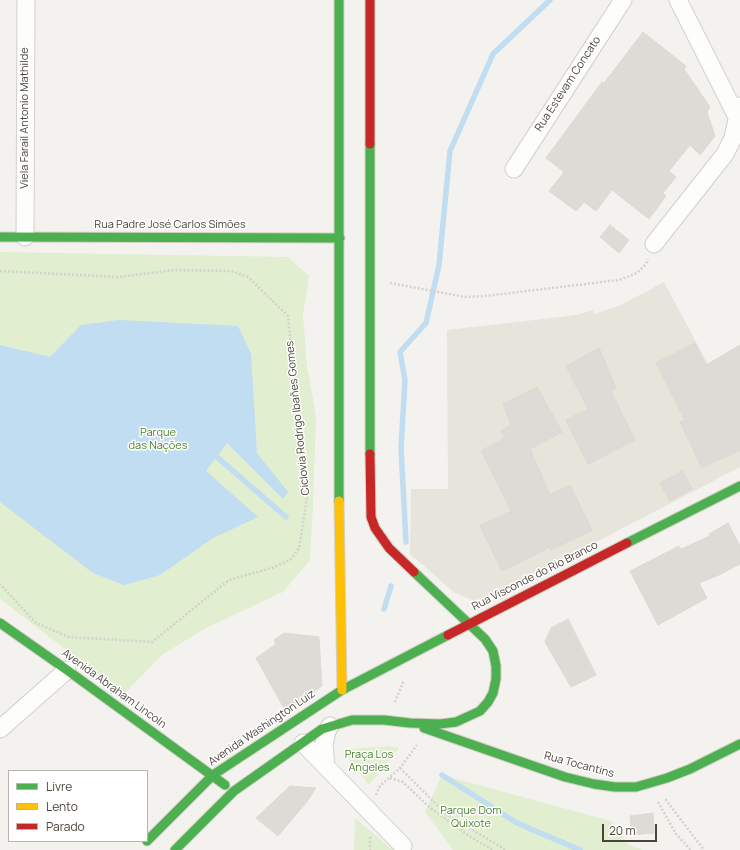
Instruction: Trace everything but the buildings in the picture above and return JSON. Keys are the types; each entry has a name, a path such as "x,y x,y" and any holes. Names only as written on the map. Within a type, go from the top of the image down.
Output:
{"main road":[{"path":"339,0 339,524 342,690"},
{"path":"175,850 234,791 322,728 352,720 440,724 456,722 480,711 488,702 493,693 496,679 496,666 493,651 485,639 389,548 375,528 371,516 370,0"},
{"name":"Rua Padre José Carlos Simões","path":"0,237 340,238"},
{"name":"Rua Visconde do Rio Branco","path":"342,690 406,656 738,492"},
{"name":"Avenida Abraham Lincoln","path":"0,623 234,791"},
{"name":"Avenida Washington Luiz","path":"148,839 213,776 342,690"},
{"name":"Rua Tocantins","path":"410,723 565,777 615,788 636,787 668,778 690,769 740,744"}],"street":[{"name":"Viela Farail Antonio Mathilde","path":"25,237 26,0"},
{"name":"Rua Estevam Concato","path":"514,169 623,0"},
{"path":"654,244 725,154 733,138 739,115 678,0"},
{"path":"0,729 67,670"},
{"path":"326,767 324,744 327,731 330,726"},
{"path":"303,743 403,846"}],"path":[{"path":"383,281 465,296 485,296 619,280 637,273 646,264 654,244"},
{"name":"Ciclovia Rodrigo Ibañes Gomes","path":"0,271 117,277 174,270 224,270 248,277 288,316 307,498 299,548 291,558 275,567 229,580 152,642 69,637 36,623 0,584"},
{"path":"387,721 387,706 395,702 409,668 406,656"},
{"path":"369,811 380,786 400,768 418,744"},
{"path":"400,768 446,814 506,850"},
{"path":"389,778 403,782 428,806 469,836 493,850"},
{"path":"636,787 657,800 676,834 691,850"}],"shaded area":[{"path":"664,282 740,424 740,467 483,599 472,600 455,593 410,554 411,489 448,489 447,330 577,315 593,310 594,314 619,306"}],"green space":[{"name":"Parque das Nações","path":"0,252 288,257 309,276 303,315 307,365 316,417 310,560 283,592 206,628 163,654 124,694 0,599"},
{"name":"Praça Los Angeles","path":"388,746 399,748 369,785 345,754 352,749"},
{"name":"Parque Dom Quixote","path":"442,775 611,821 628,844 643,850 453,850 425,812"},
{"path":"355,818 393,850 354,850"}],"water":[{"path":"119,320 238,326 251,354 257,453 288,492 283,499 227,443 206,471 258,517 213,538 160,575 124,585 93,573 0,502 0,345 50,357 81,325"}],"waterway":[{"path":"406,542 401,448 405,380 400,352 426,323 439,265 450,151 493,54 550,0"},
{"path":"217,457 286,517"},
{"path":"384,609 391,586"},
{"path":"442,775 517,823 580,850"}],"traffic: fast":[{"path":"339,0 339,501"},
{"path":"370,144 370,454"},
{"path":"0,237 340,238"},
{"path":"627,543 740,486"},
{"path":"175,850 234,791 322,729 352,720 384,720 440,724 456,722 480,711 488,702 493,693 496,679 496,666 493,651 485,639 414,572"},
{"path":"0,623 225,785"},
{"path":"148,840 213,775 342,690 448,635"},
{"path":"424,728 565,777 615,787 636,787 667,778 690,769 740,744"}],"traffic: slow":[{"path":"339,501 342,690"}],"traffic: jam":[{"path":"370,0 370,144"},
{"path":"370,454 371,517 375,528 389,548 414,572"},
{"path":"448,635 627,543"}]}
